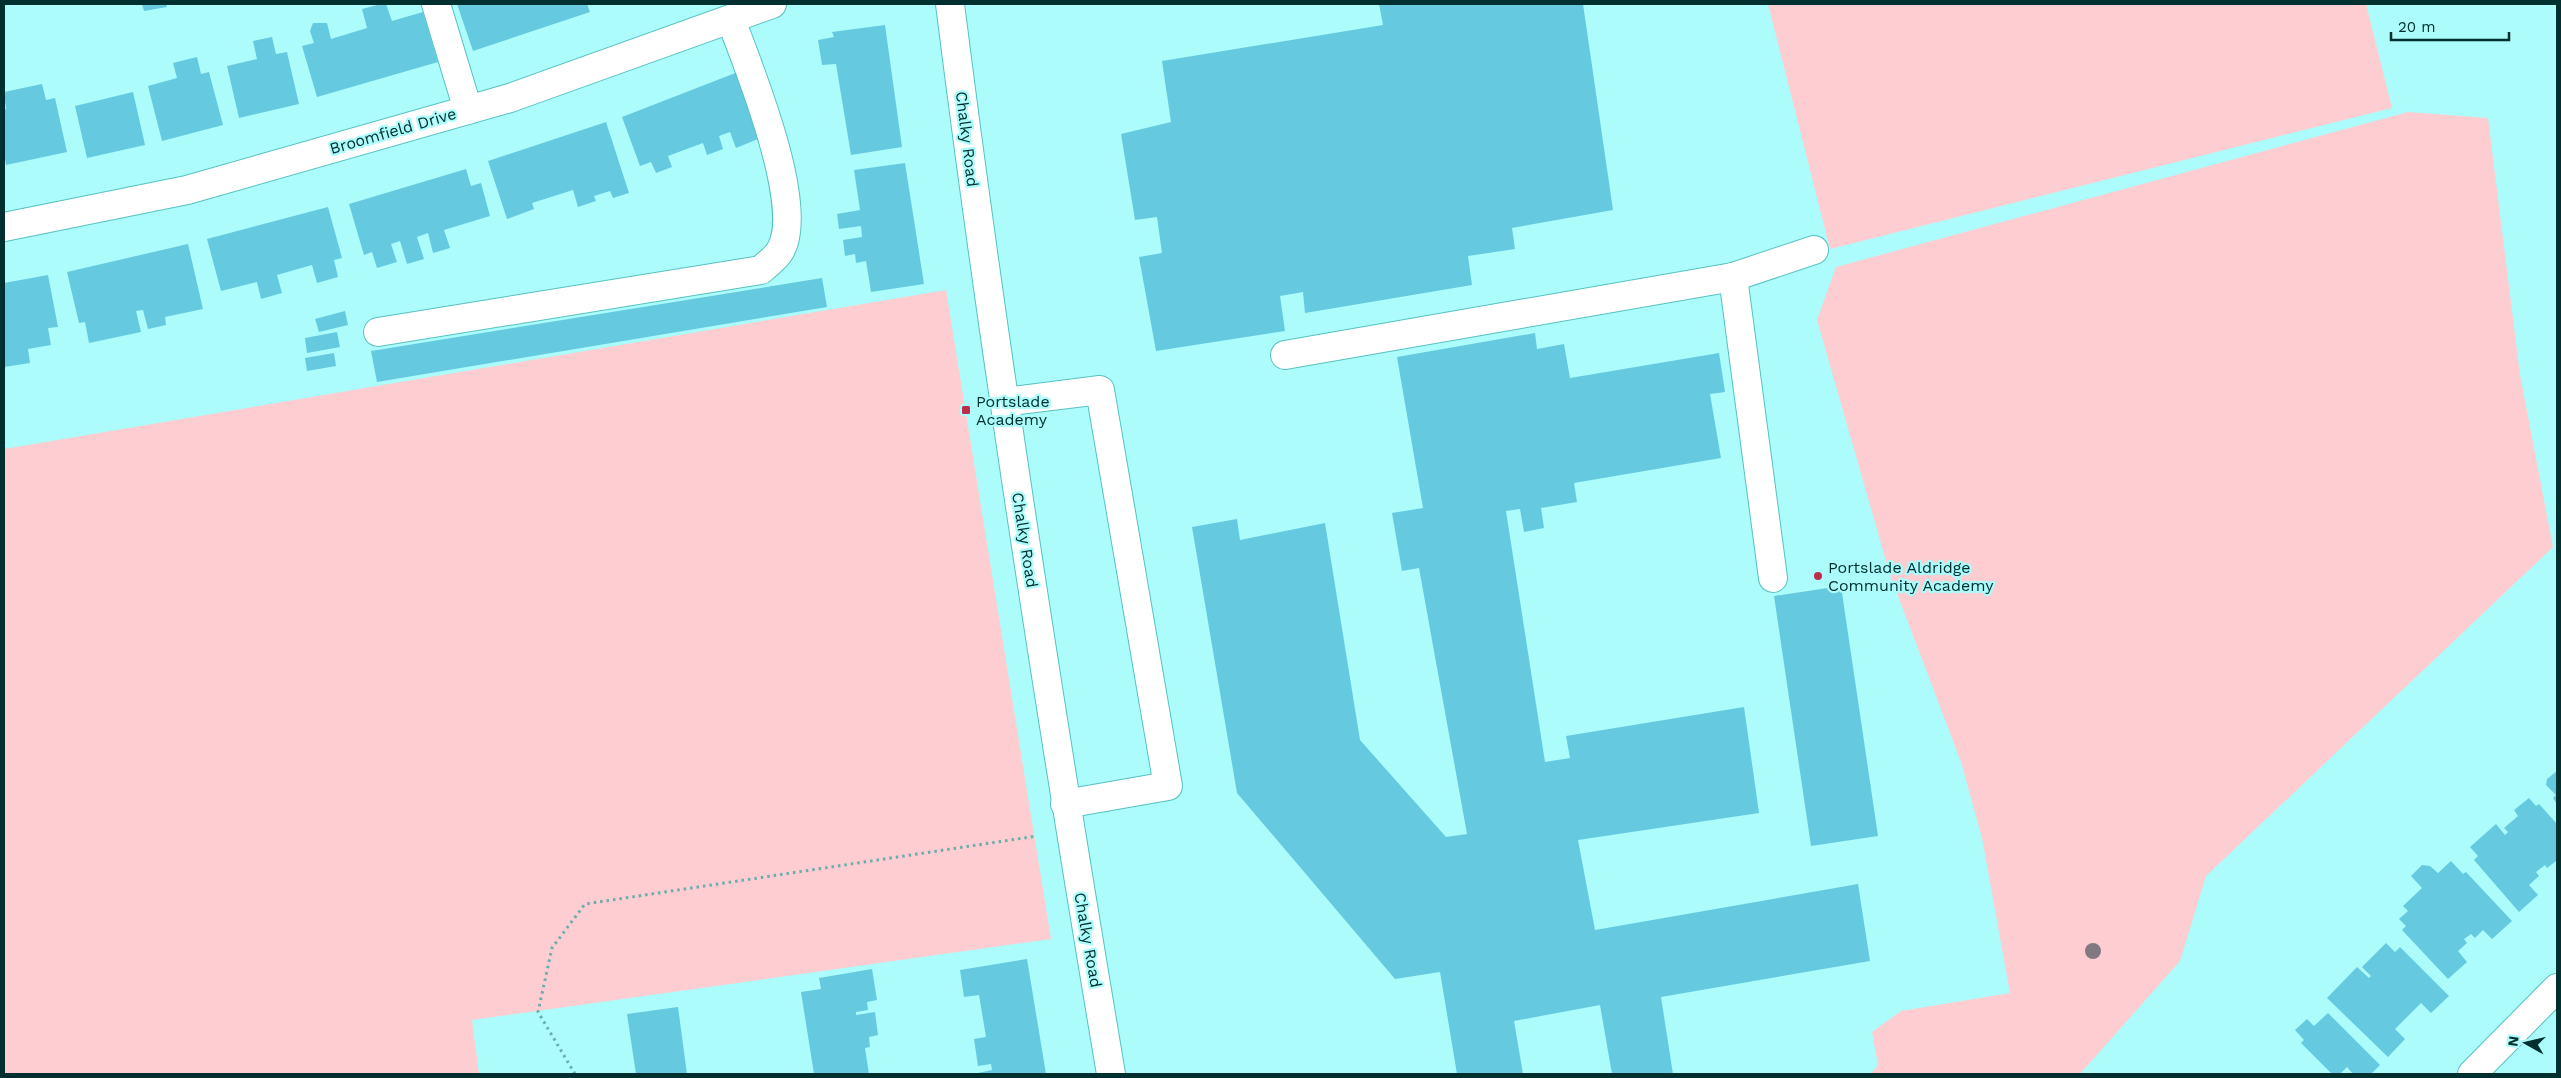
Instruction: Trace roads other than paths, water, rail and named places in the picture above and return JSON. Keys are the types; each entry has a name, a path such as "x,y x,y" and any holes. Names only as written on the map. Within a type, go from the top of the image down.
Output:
{"street":[{"path":"436,4 468,110"},
{"name":"Broomfield Drive","path":"4,227 187,190 510,98 772,4"},
{"name":"Chalky Road","path":"950,4 980,239 1004,402 1065,804 1111,1074"},
{"path":"378,332 761,270 780,251 787,230 781,165 754,81 731,20"},
{"path":"1285,355 1733,277 1814,250"},
{"path":"1733,277 1773,578"},
{"path":"1004,402 1100,390 1168,786 1065,804"},
{"path":"2472,1074 2557,988"}],"place":[{"name":"Portslade Academy","path":"966,410"},
{"name":"Portslade Aldridge Community Academy","path":"1818,576"}]}
